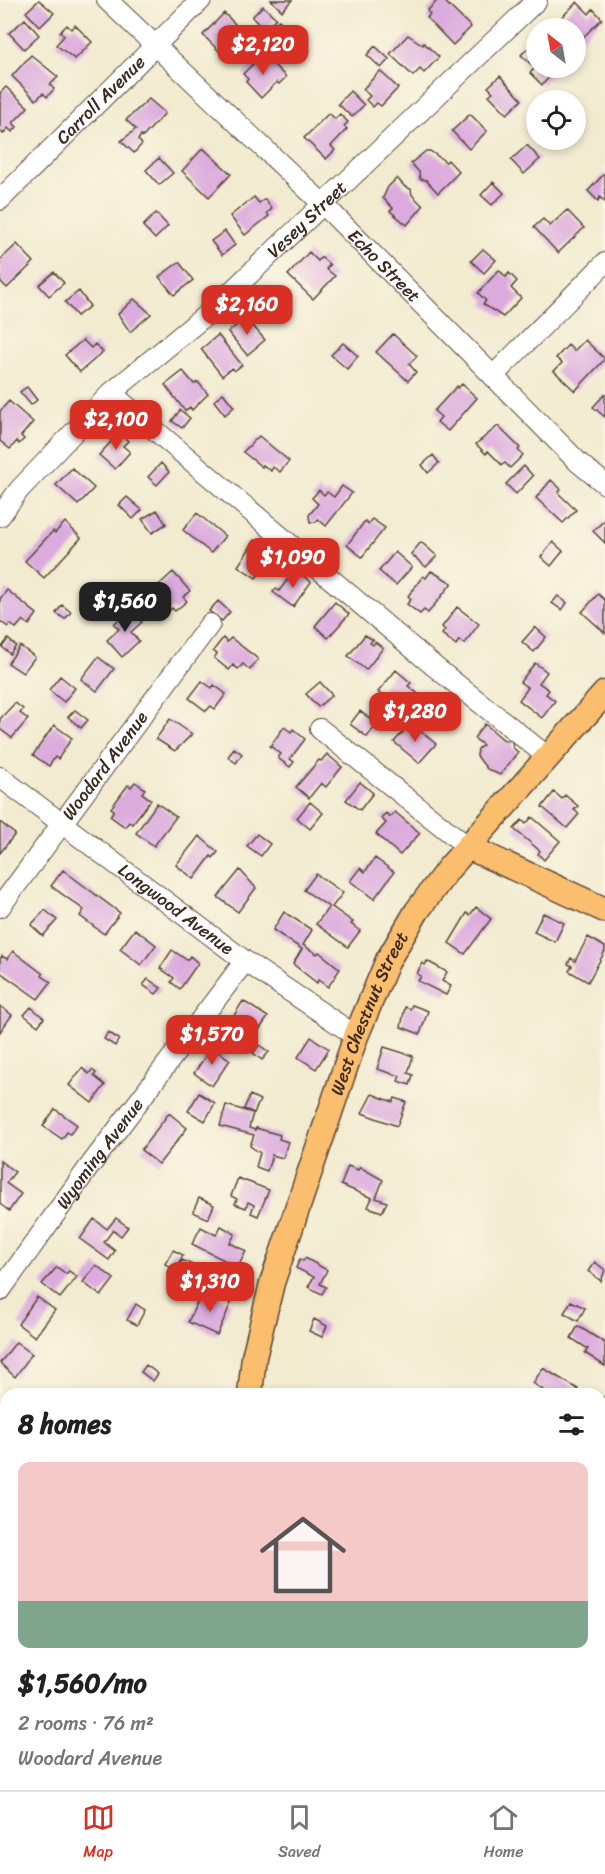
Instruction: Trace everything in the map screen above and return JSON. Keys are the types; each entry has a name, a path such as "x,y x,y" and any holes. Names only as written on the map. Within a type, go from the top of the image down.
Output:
{"main road":[{"name":"West Chestnut Street","path":"251,1388 254,1357 267,1300 356,1036 376,985 402,935 432,890 605,693"},
{"path":"468,847 605,910"}],"street":[{"name":"Echo Street","path":"107,0 324,205 579,463 605,484"},
{"name":"Carroll Avenue","path":"0,200 201,0"},
{"name":"Vesey Street","path":"0,516 19,490 111,393 212,310 537,0"},
{"path":"493,376 605,263"},
{"path":"111,393 435,667 548,758"},
{"name":"Woodard Avenue","path":"0,907 210,624"},
{"path":"320,729 468,847"},
{"name":"Longwood Avenue","path":"0,777 245,961 356,1036"},
{"name":"Wyoming Avenue","path":"0,1291 89,1167 245,961"}],"building":[{"path":"39,0 54,13 40,27 26,12"},
{"path":"271,0 292,0 282,11"},
{"path":"438,0 443,0 471,27 453,45 427,18 430,14 427,11"},
{"path":"577,2 589,14 593,9 602,19 586,34 586,18 561,18"},
{"path":"263,6 276,18 264,30 252,17"},
{"path":"224,13 235,24 229,30 244,44 228,60 203,35"},
{"path":"25,19 39,35 24,49 9,33"},
{"path":"279,20 292,34 279,46 266,32"},
{"path":"67,25 71,29 75,25 92,42 75,59 56,45 64,36 60,32"},
{"path":"408,35 423,45 424,43 439,57 424,73 420,69 413,76 390,54"},
{"path":"375,46 389,59 381,68 367,55"},
{"path":"526,50 526,60 521,55"},
{"path":"263,54 286,77 279,84 277,82 261,98 246,82 248,79 243,74"},
{"path":"31,55 58,77 50,85 54,89 47,97 43,93 36,100 12,76"},
{"path":"380,71 398,88 381,106 377,103 373,107 366,100 370,96 363,89"},
{"path":"500,76 522,100 507,114 489,95 493,92 488,87"},
{"path":"535,78 549,78 542,85"},
{"path":"6,87 28,107 13,123 17,127 12,132 8,128 3,134 0,130 0,93"},
{"path":"350,91 364,105 352,117 338,104"},
{"path":"149,99 165,113 143,137 141,135 138,140 142,144 134,153 121,141 136,129 126,120"},
{"path":"329,113 335,119 340,114 348,122 344,126 347,129 331,146 335,150 326,159 304,138"},
{"path":"470,114 487,131 469,149 452,131"},
{"path":"526,146 526,150 532,150 540,159 524,174 511,160"},
{"path":"203,148 231,174 209,197 182,171"},
{"path":"426,151 430,151 446,162 448,160 459,172 438,193 426,180 420,179 419,172 411,163"},
{"path":"159,158 173,173 159,185 146,170"},
{"path":"605,173 605,202 600,197 598,201 588,191"},
{"path":"397,178 405,187 411,189 412,195 423,206 407,225 390,211 393,208 383,198 388,187"},
{"path":"493,182 504,193 492,205 481,195"},
{"path":"254,197 259,203 265,199 272,209 267,213 269,216 245,235 230,216"},
{"path":"567,210 584,228 558,253 534,227 543,219 550,226"},
{"path":"156,213 168,226 155,239 143,226"},
{"path":"225,231 235,245 222,255 211,241"},
{"path":"17,244 34,262 7,288 0,281 0,260"},
{"path":"483,249 496,260 484,273 471,261"},
{"path":"309,252 318,261 321,257 330,265 326,269 335,276 313,299 288,275"},
{"path":"179,262 193,280 174,295 159,277"},
{"path":"499,270 506,277 509,273 517,281 511,288 521,298 503,317 483,304 486,301 478,293"},
{"path":"54,272 64,283 49,296 39,285"},
{"path":"268,288 283,303 270,316 255,300"},
{"path":"79,291 90,306 77,316 65,302"},
{"path":"134,299 151,314 130,332 118,314"},
{"path":"246,318 265,340 247,355 228,332"},
{"path":"393,334 417,356 409,364 416,372 408,381 376,352"},
{"path":"218,335 242,365 234,371 232,368 222,376 201,349"},
{"path":"83,340 91,348 95,344 103,352 80,372 65,355"},
{"path":"585,340 605,359 575,391 554,371 562,363 556,358 568,345 574,351"},
{"path":"343,343 358,356 347,369 331,355"},
{"path":"183,371 194,384 198,382 208,394 192,410 190,407 185,411 165,385"},
{"path":"462,384 477,398 448,431 437,422 441,417 434,411 457,386 458,388"},
{"path":"27,387 37,400 31,405 20,392"},
{"path":"223,393 234,407 225,415 214,401"},
{"path":"605,394 605,417 593,407"},
{"path":"9,401 33,422 21,436 24,439 19,444 17,441 10,449 0,441 0,411"},
{"path":"180,410 190,418 182,428 172,421"},
{"path":"498,426 520,448 518,450 523,455 510,468 505,463 502,465 488,451 486,454 476,444"},
{"path":"119,433 128,441 123,446 130,452 115,469 99,455"},
{"path":"259,436 289,461 280,472 273,467 271,471 263,465 262,467 243,452"},
{"path":"433,455 439,463 428,473 422,465"},
{"path":"161,463 169,472 157,485 148,477"},
{"path":"524,466 533,476 516,494 506,484"},
{"path":"72,468 94,488 78,505 56,485"},
{"path":"551,480 561,489 558,493 576,510 563,523 536,498"},
{"path":"342,486 352,493 326,526 318,519 316,522 310,522 309,515 318,504 312,498 319,490 324,495 327,492 334,497"},
{"path":"127,497 142,510 133,519 119,505"},
{"path":"157,510 166,524 152,533 142,519"},
{"path":"197,513 225,536 211,553 183,530"},
{"path":"372,519 385,528 362,557 347,545 365,521 368,524"},
{"path":"605,520 605,543 593,531"},
{"path":"65,522 81,538 44,578 25,561 53,531 55,533"},
{"path":"255,540 274,553 256,578 238,566"},
{"path":"421,542 437,556 426,567 411,554"},
{"path":"553,542 563,551 551,566 541,557"},
{"path":"395,552 412,567 396,585 379,571"},
{"path":"295,570 311,582 293,607 273,592 276,589 279,591"},
{"path":"431,571 452,583 428,613 424,610 420,614 407,604 411,599 408,596 423,576 426,578"},
{"path":"173,572 190,591 183,597 187,601 175,611 172,608 167,613 150,593"},
{"path":"7,590 37,614 29,625 23,620 16,628 10,624 8,627 0,621 0,599"},
{"path":"598,594 605,600 605,633 582,612"},
{"path":"558,596 567,603 562,610 552,603"},
{"path":"218,601 230,612 222,621 209,611"},
{"path":"335,602 349,614 328,638 315,626"},
{"path":"62,605 71,612 65,619 56,613"},
{"path":"457,607 479,624 464,644 459,640 456,645 442,634 445,630 442,627"},
{"path":"130,609 142,622 131,632 139,641 122,657 107,640 119,629 114,624 121,617 119,615"},
{"path":"535,627 546,637 534,652 522,642"},
{"path":"365,635 373,640 370,643 373,645 375,642 383,648 366,670 348,656"},
{"path":"223,638 227,642 231,638 258,659 250,670 243,664 238,669 233,665 229,670 214,658 217,654 213,651"},
{"path":"8,639 16,646 10,654 2,647"},
{"path":"20,646 35,657 23,673 8,663"},
{"path":"98,657 114,669 97,691 81,679"},
{"path":"535,663 547,672 539,683 549,690 546,694 555,701 542,718 519,700 528,688 520,682"},
{"path":"396,670 411,683 408,686 417,693 397,718 384,707 389,700 378,692"},
{"path":"60,676 75,688 64,702 49,690"},
{"path":"202,681 212,688 214,685 226,694 215,709 211,706 206,711 189,698"},
{"path":"320,682 332,695 318,707 306,694"},
{"path":"15,703 23,709 20,713 28,719 12,738 0,729 0,719"},
{"path":"442,705 456,716 444,731 430,719"},
{"path":"75,710 88,720 81,728 68,717"},
{"path":"360,711 377,724 367,737 350,724"},
{"path":"170,719 192,734 175,751 156,739"},
{"path":"411,723 436,744 419,763 394,742"},
{"path":"485,724 505,741 512,740 513,748 518,752 500,775 487,769 477,756 478,749 483,745 474,738"},
{"path":"54,725 72,738 58,759 55,757 49,766 33,755"},
{"path":"284,727 291,732 293,729 305,739 290,759 294,762 290,767 278,758 281,754 270,746"},
{"path":"234,748 242,754 236,763 228,757"},
{"path":"327,754 342,767 326,787 321,783 309,798 296,787"},
{"path":"135,782 145,789 142,793 151,800 132,824 129,822 125,827 110,816 114,810 111,808 128,785 131,787"},
{"path":"360,782 373,793 360,810 346,800"},
{"path":"554,792 562,799 565,795 578,806 574,810 579,814 567,828 542,807"},
{"path":"310,802 323,813 310,829 297,818"},
{"path":"157,803 176,817 154,846 136,833"},
{"path":"395,812 420,833 400,855 376,834 386,823 381,818 386,813 390,817"},
{"path":"532,817 560,841 544,860 538,854 540,851 514,829 522,820 526,824"},
{"path":"0,822 15,834 0,853"},
{"path":"257,834 270,844 261,856 247,846"},
{"path":"199,836 218,852 213,858 211,856 194,879 176,865"},
{"path":"375,858 394,872 374,899 350,881 360,868 365,872"},
{"path":"63,870 120,913 104,934 80,916 84,910 51,886"},
{"path":"240,870 256,888 238,912 218,897"},
{"path":"316,874 343,893 332,907 353,922 351,924 360,931 348,947 316,924 329,907 304,890"},
{"path":"476,907 491,919 465,954 449,943 467,913 470,915"},
{"path":"45,910 57,920 43,936 31,925"},
{"path":"284,912 312,930 303,945 317,954 319,952 340,969 328,987 318,980 317,983 293,964 302,949 273,930"},
{"path":"543,913 564,923 555,942 534,932"},
{"path":"135,929 156,945 141,965 120,949"},
{"path":"588,937 605,947 605,951 588,982 569,971 572,966 568,964 571,958 575,961"},
{"path":"172,950 187,960 190,956 198,963 180,989 171,982 174,978 160,968"},
{"path":"13,951 51,982 38,999 0,972 0,959 2,956 7,959"},
{"path":"427,961 447,972 442,981 451,986 446,995 418,981 421,976 417,974 422,963 425,965"},
{"path":"148,979 161,988 156,994 143,985"},
{"path":"243,1001 268,1017 255,1036 231,1020"},
{"path":"412,1005 428,1011 420,1034 401,1027 405,1007 410,1009"},
{"path":"0,1006 12,1015 0,1032"},
{"path":"31,1007 44,1018 38,1026 24,1015"},
{"path":"108,1032 119,1039 115,1046 104,1039"},
{"path":"311,1037 329,1049 316,1069 298,1057"},
{"path":"259,1045 269,1052 262,1060 253,1053"},
{"path":"212,1047 230,1060 212,1086 194,1073"},
{"path":"384,1047 413,1056 408,1073 413,1075 410,1085 398,1081 400,1076 377,1069"},
{"path":"82,1068 89,1074 92,1070 96,1073 94,1076 105,1085 92,1103 69,1085"},
{"path":"199,1093 215,1103 205,1121 188,1111"},
{"path":"372,1094 393,1102 395,1098 406,1102 397,1126 362,1113"},
{"path":"250,1095 260,1100 254,1113 244,1109"},
{"path":"226,1105 253,1113 249,1128 280,1135 279,1139 288,1142 283,1158 272,1155 267,1171 256,1167 260,1153 250,1146 254,1135 220,1126"},
{"path":"55,1109 77,1125 70,1134 67,1132 62,1139 43,1126"},
{"path":"169,1113 187,1128 159,1164 141,1150"},
{"path":"0,1161 15,1172 6,1183 21,1194 9,1211 0,1204"},
{"path":"348,1166 358,1170 360,1167 383,1180 376,1198 387,1202 382,1212 368,1207 372,1198 341,1185"},
{"path":"238,1178 269,1190 258,1216 251,1213 254,1205 248,1202 246,1208 235,1204 237,1199 231,1196"},
{"path":"199,1198 214,1205 208,1219 193,1212"},
{"path":"116,1218 128,1227 121,1236 113,1230 104,1242 115,1251 109,1260 80,1239 94,1219 107,1229"},
{"path":"221,1226 235,1234 230,1243 246,1251 238,1267 192,1244 201,1227 216,1235"},
{"path":"173,1250 183,1255 175,1269 165,1264"},
{"path":"305,1258 327,1270 320,1284 326,1287 322,1294 308,1287 314,1277 296,1268 300,1259 303,1261"},
{"path":"182,1260 195,1266 189,1279 175,1272"},
{"path":"595,1262 605,1270 601,1281 588,1271"},
{"path":"96,1265 114,1279 101,1296 83,1282"},
{"path":"57,1267 66,1274 69,1271 77,1277 60,1298 42,1284"},
{"path":"203,1290 231,1303 217,1335 188,1322"},
{"path":"37,1297 55,1310 35,1337 18,1324"},
{"path":"571,1301 585,1308 578,1321 564,1313"},
{"path":"136,1304 145,1310 137,1325 127,1320"},
{"path":"314,1319 327,1326 322,1337 309,1331"},
{"path":"578,1326 605,1343 605,1366 585,1353 588,1349 571,1338"},
{"path":"16,1342 32,1354 15,1377 0,1363"},
{"path":"146,1365 158,1374 153,1381 141,1372"},
{"path":"543,1368 576,1388 540,1388 533,1383"}]}
